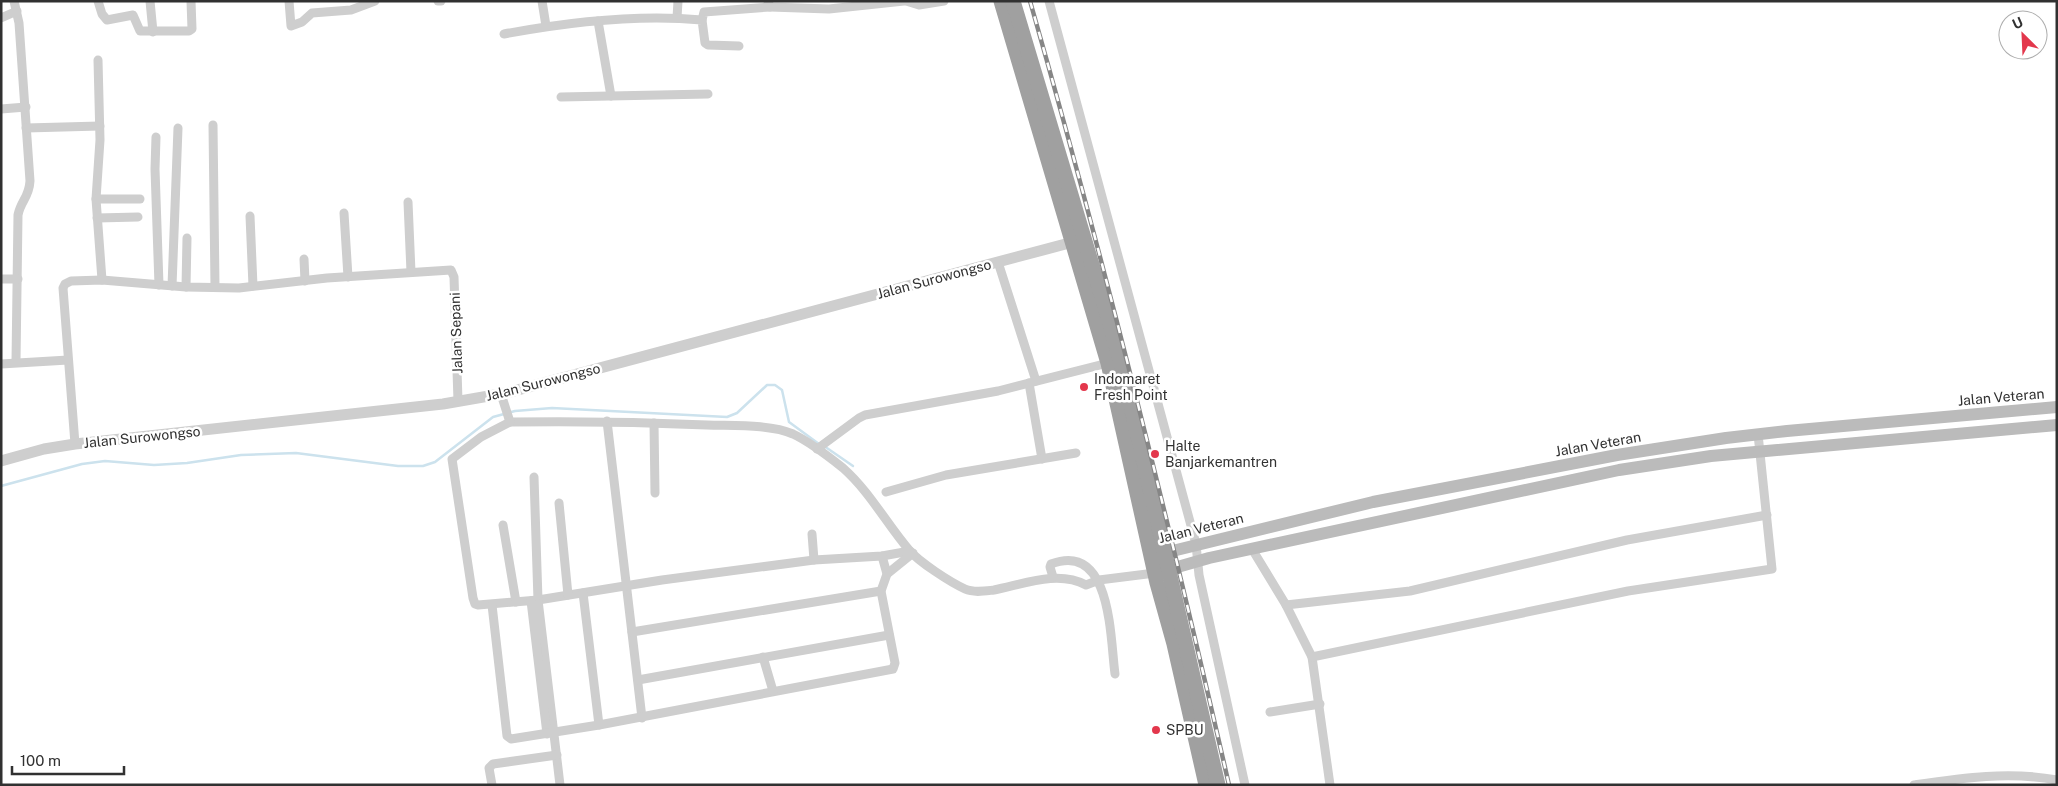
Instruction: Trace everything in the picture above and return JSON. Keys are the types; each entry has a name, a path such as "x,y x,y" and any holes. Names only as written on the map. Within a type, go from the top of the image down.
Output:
{"highway":[{"path":"1001,1 1108,362 1158,555"},
{"path":"1014,1 1120,358 1161,571 1206,785"},
{"path":"1161,571 1218,785"}],"main road":[{"name":"Jalan Veteran","path":"1158,555 1196,544 1373,502 1617,455 1758,434 2057,407"},
{"path":"1161,571 1252,549 1619,470 1712,456 1912,437 2057,426"},
{"path":"1373,502 1376,523"}],"street":[{"path":"14,1 17,12 26,107 30,181 29,193 20,206 18,215 16,362"},
{"path":"98,1 102,14 107,20 133,15 140,31 153,32 189,31 192,26 192,1"},
{"path":"150,1 153,32"},
{"path":"289,1 292,26 299,24 315,12 339,6 351,10 373,2"},
{"path":"314,1 315,12"},
{"path":"542,1 546,26"},
{"path":"677,18 678,1"},
{"path":"740,46 706,44 702,20 704,12 769,4 845,4 905,1 919,5 944,1"},
{"path":"1049,1 1196,544 1199,574 1245,785"},
{"path":"1,18 17,12"},
{"path":"504,34 546,26 598,21 677,18 702,20"},
{"path":"598,21 611,96"},
{"path":"98,60 100,126 96,199 102,280"},
{"path":"562,97 708,94"},
{"path":"1,109 26,107"},
{"path":"213,125 215,287"},
{"path":"26,128 100,126"},
{"path":"172,286 178,128"},
{"path":"156,137 155,169 159,285"},
{"path":"96,199 140,198"},
{"path":"75,444 63,288 65,284 71,281 102,280 186,287 253,286 411,272 408,202"},
{"path":"344,213 348,277"},
{"path":"250,216 253,286"},
{"path":"97,218 138,217"},
{"path":"186,287 187,238"},
{"name":"Jalan Surowongso","path":"1,460 44,449 75,444 270,424 501,394 1073,242"},
{"path":"304,259 305,281"},
{"path":"998,262 1033,382 1042,459"},
{"name":"Jalan Sepani","path":"411,272 451,270 454,277 458,401"},
{"path":"1,279 18,280"},
{"path":"1,364 68,360"},
{"path":"821,447 858,418 865,415 998,391 1108,362"},
{"path":"501,394 508,415"},
{"path":"911,552 882,556 814,560 626,586 534,601 478,605 474,602 452,459 508,415 776,429 821,447 868,493 911,552 948,580 967,590 982,592 1052,573 1086,585 1095,579 1161,571"},
{"path":"607,421 642,718"},
{"path":"654,423 655,493"},
{"path":"1312,657 1628,591 1772,569 1758,434"},
{"path":"886,492 946,475 1076,453"},
{"path":"534,477 534,601 551,734 557,755 560,785"},
{"path":"559,504 568,595"},
{"path":"1286,605 1410,591 1627,540 1767,515"},
{"path":"503,525 516,602"},
{"path":"812,534 814,560"},
{"path":"1252,549 1286,605 1312,657 1330,785"},
{"path":"492,605 507,736 511,739 551,734 892,669 896,663 880,591 887,574 911,552"},
{"path":"882,556 887,574"},
{"path":"1052,573 1056,563 1074,562 1085,566 1095,579 1107,611 1115,674"},
{"path":"632,632 880,591"},
{"path":"583,593 600,725"},
{"path":"638,680 889,634"},
{"path":"764,657 773,691"},
{"path":"1270,712 1320,704"},
{"path":"492,785 490,768 493,764 557,755"},
{"path":"1914,785 1995,780 2057,780"}],"waterway":[{"path":"1,486 82,464 105,461 154,465 187,463 241,455 296,453 398,466 423,466 435,462 493,417 515,411 552,408 727,417 737,413 767,385 775,385 782,390 789,422 819,444"},
{"path":"824,446 853,466"}],"railway":[{"path":"1030,1 1084,196 1135,392 1229,785"}],"place":[{"name":"Indomaret Fresh Point","path":"1084,387"},
{"name":"Halte Banjarkemantren","path":"1155,454"},
{"name":"SPBU","path":"1156,730"}]}
